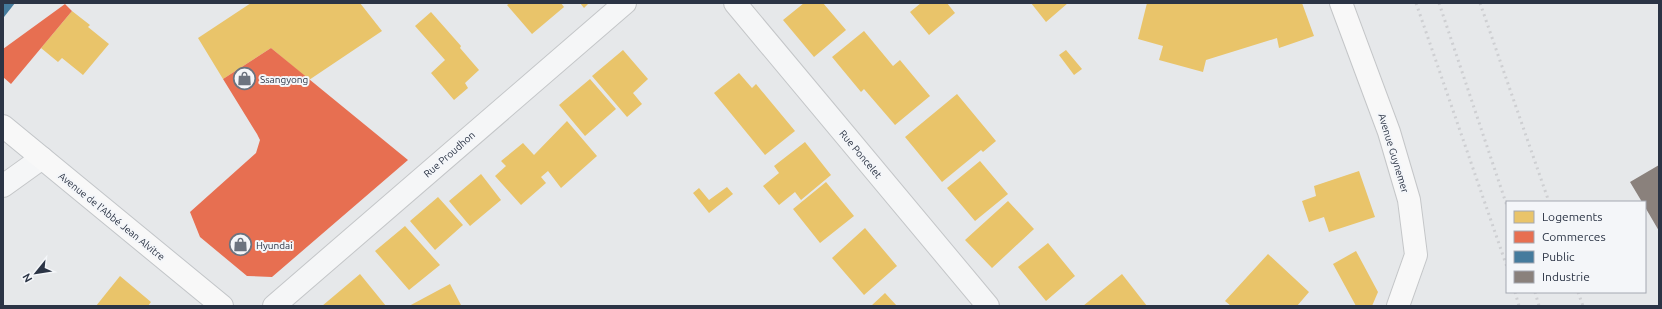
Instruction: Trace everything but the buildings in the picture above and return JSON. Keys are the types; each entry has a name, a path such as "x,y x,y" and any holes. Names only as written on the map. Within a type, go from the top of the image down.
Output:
{"main road":[{"name":"Avenue Guynemer","path":"1341,3 1389,132 1409,200 1416,255 1398,306"},
{"name":"Avenue de l'Abbé Jean Alvitre","path":"3,126 222,306"}],"street":[{"name":"Rue Proudhon","path":"274,306 625,3"},
{"name":"Rue Poncelet","path":"735,3 988,306"},
{"path":"3,186 42,158"}],"railway":[{"path":"1416,3 1506,264"},
{"path":"1439,3 1506,203"},
{"path":"1480,3 1549,201"},
{"path":"1515,293 1519,306"},
{"path":"1535,293 1539,306"},
{"path":"1578,293 1583,306"}],"place":[{"name":"Ssangyong","path":"245,79"},
{"name":"Hyundai","path":"240,245"}]}
